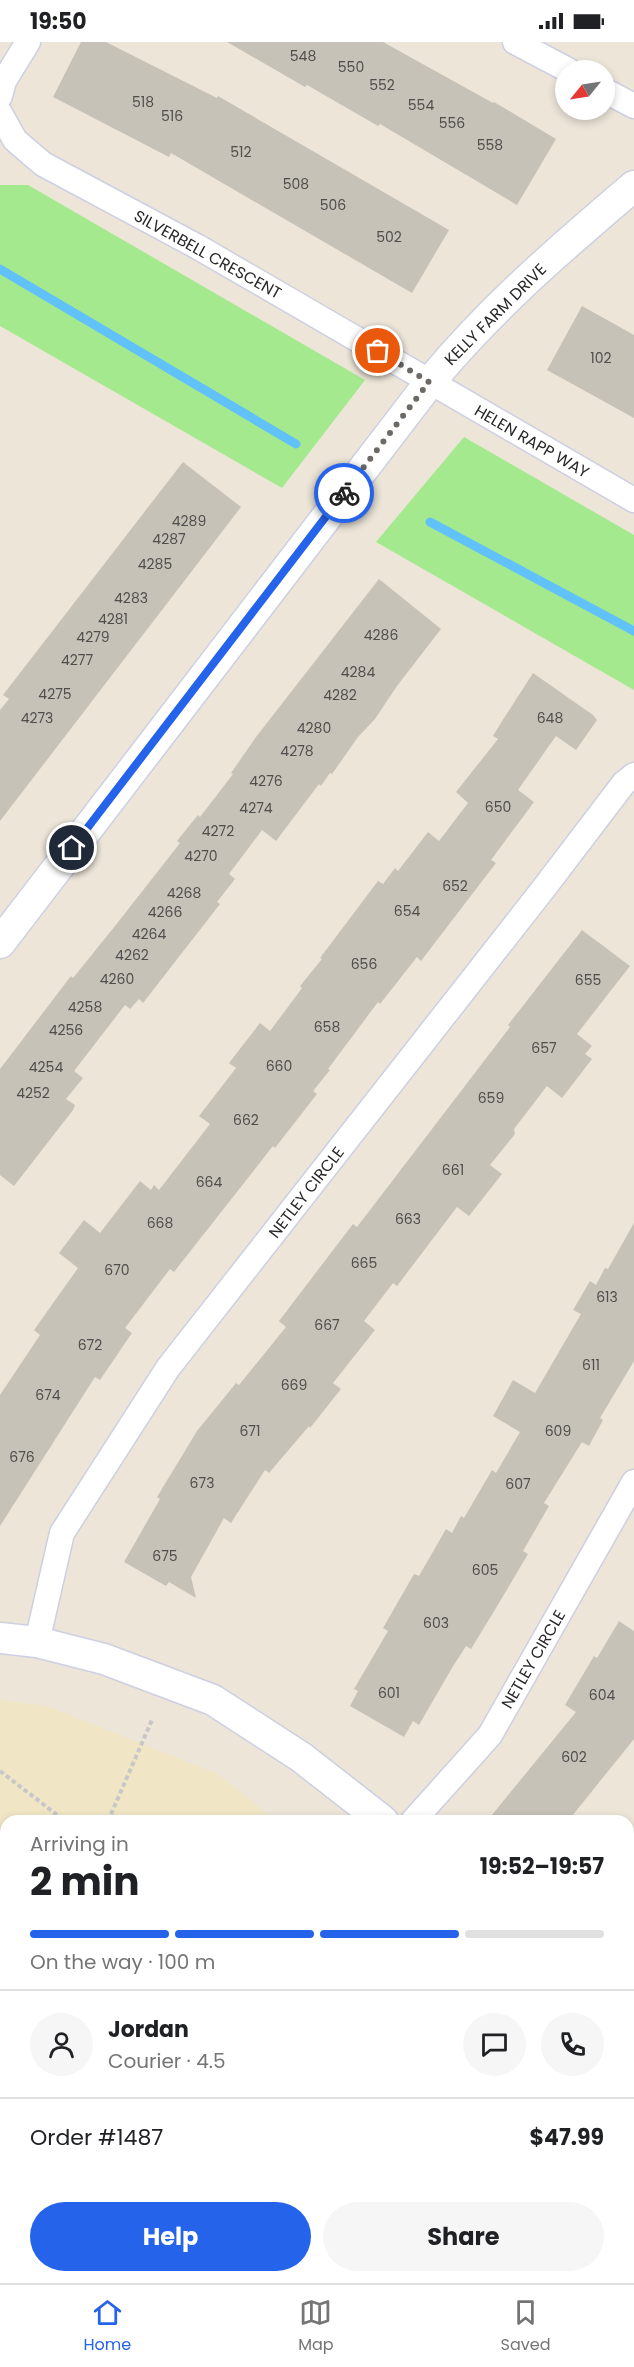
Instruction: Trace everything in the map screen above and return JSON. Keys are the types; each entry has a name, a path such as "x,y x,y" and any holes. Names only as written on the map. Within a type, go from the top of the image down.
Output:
{"street":[{"path":"0,96 4,81 28,42"},
{"path":"515,42 555,63"},
{"path":"615,96 634,106"},
{"name":"SILVERBELL CRESCENT","path":"0,113 15,140 43,164 198,247 429,382"},
{"name":"KELLY FARM DRIVE","path":"0,943 429,382 495,309 634,186"},
{"name":"HELEN RAPP WAY","path":"429,382 634,501"},
{"name":"NETLEY CIRCLE","path":"37,1642 62,1533 168,1368 624,783 634,775"},
{"name":"NETLEY CIRCLE","path":"418,1815 490,1735 634,1482"},
{"path":"0,1638 37,1642 104,1659 213,1700 301,1757 374,1815"}],"path":[{"path":"111,1815 152,1720"},
{"path":"0,1771 57,1815"}],"shaded area":[{"path":"0,1700 47,1706 218,1774 269,1815 0,1815"}],"green space":[{"path":"0,185 28,185 365,380 282,488 0,326"},
{"path":"464,437 634,535 634,690 376,542"}],"building":[{"path":"81,42 106,42 217,98 218,96 449,230 412,293 171,153 169,157 53,97"},
{"path":"227,42 383,42 494,102 556,139 517,205 380,124 378,126 307,85 305,87"},
{"path":"582,306 634,335 634,418 547,370"},
{"path":"183,462 241,507 0,821 0,710 9,699 3,695"},
{"path":"379,579 441,629 375,719 358,737 332,774 330,773 321,786 319,784 276,841 262,830 229,874 235,879 217,902 220,904 143,1003 139,999 130,1009 125,1005 74,1071 83,1078 66,1099 75,1105 73,1110 14,1186 0,1175 0,1069 71,976 73,978 180,843 177,841 198,815 200,817 233,774 231,773 256,737"},
{"path":"533,673 597,720 576,750 556,736 518,790 534,802 491,860 496,863 421,961 417,957 380,1004 378,1002 313,1091 317,1094 174,1272 170,1269 125,1328 132,1333 100,1380 95,1377 0,1526 0,1395 40,1335 34,1330 78,1268 59,1253 84,1220 100,1233 140,1181 151,1190 154,1185 159,1190 210,1124 199,1116 236,1068 229,1063 260,1023 270,1031 302,988 300,986 322,959 320,958 378,881 383,884 395,868 398,871 428,832 439,841 468,803 456,792 498,739 493,736"},
{"path":"582,930 630,966 577,1034 592,1046 585,1054 592,1059 562,1098 547,1086 514,1129 515,1134 490,1165 502,1174 469,1216 457,1207 397,1286 393,1283 364,1321 375,1330 333,1383 341,1389 310,1428 309,1426 269,1473 265,1470 231,1523 224,1518 191,1577 196,1598 169,1582 166,1586 124,1562 160,1499 157,1497 197,1431 236,1383 239,1385 286,1327 279,1321 353,1224 357,1227"},
{"path":"634,1223 634,1361 600,1418 603,1420 589,1446 582,1442 544,1503 549,1506 523,1551 528,1554 471,1649 466,1646 419,1725 413,1721 404,1737 350,1706 358,1691 354,1689 388,1631 383,1628 414,1574 419,1576 446,1529 452,1533 461,1516 464,1518 492,1470 496,1473 520,1432 493,1416 513,1380 535,1393 581,1314 573,1310 590,1281 596,1285 605,1268 608,1269"},
{"path":"619,1621 634,1631 634,1739 573,1815 492,1815 576,1712 565,1705 594,1656 597,1658"}],"waterway":[{"path":"0,269 296,444"},
{"path":"430,522 634,631"}],"way so far":[{"path":"344,493 429,382 378,351"}],"route":[{"path":"72,848 344,493"}]}
